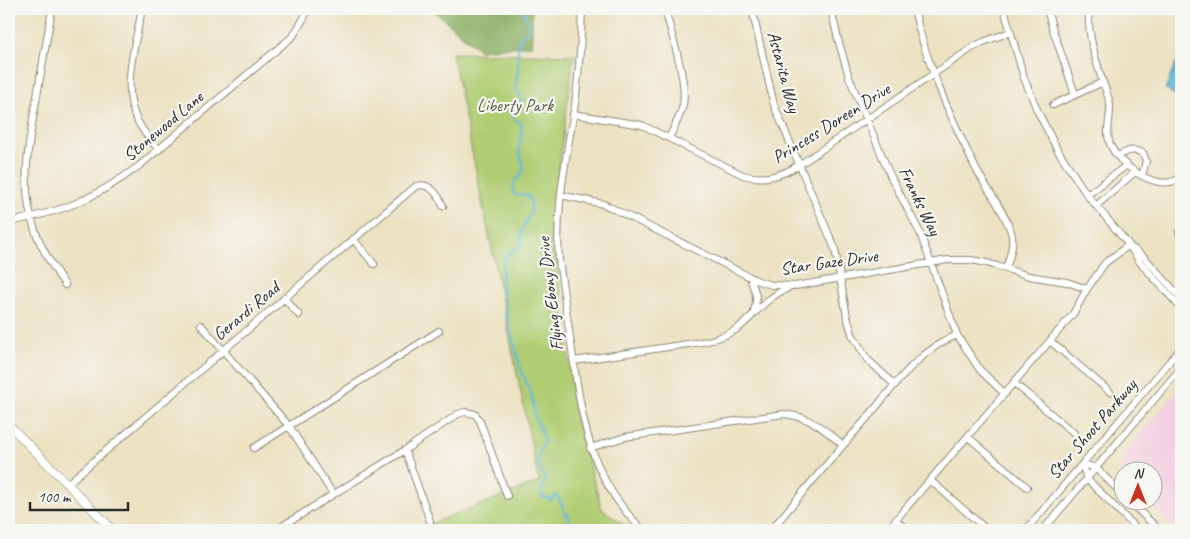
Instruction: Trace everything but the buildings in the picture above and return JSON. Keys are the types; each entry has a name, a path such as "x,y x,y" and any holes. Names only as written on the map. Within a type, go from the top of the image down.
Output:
{"main road":[{"path":"9,425 113,530"}],"street":[{"path":"52,9 27,152 27,184 31,218 47,256 65,285"},
{"path":"142,9 130,77 130,98 138,123 159,150"},
{"name":"Stonewood Lane","path":"9,222 63,209 102,192 139,166 293,36 308,9"},
{"name":"Flying Ebony Drive","path":"582,9 580,62 561,195 557,237 574,361 590,448 598,467 615,497 643,530"},
{"path":"665,9 684,94 680,113 669,138"},
{"name":"Astarita Way","path":"752,9 774,105 835,248 847,317 856,343 867,359 895,385"},
{"name":"Franks Way","path":"831,9 850,77 890,175 920,233 957,335 980,370 1005,394"},
{"path":"914,9 934,74 975,167 992,193 1012,234 1011,253 1006,269"},
{"path":"1004,9 1024,78 1038,112 1057,149 1087,195 1129,245 1139,261 1181,308"},
{"path":"1048,9 1052,27 1075,94"},
{"path":"1088,9 1090,32 1110,106 1108,138 1110,145 1127,165 1142,176 1161,182 1180,180"},
{"name":"Princess Doreen Drive","path":"573,114 642,125 733,171 750,177 771,177 787,172 799,165 983,42 1010,32"},
{"path":"1053,105 1103,82"},
{"path":"1118,156 1128,150 1136,150 1143,153 1146,161 1142,176"},
{"path":"1087,195 1127,165"},
{"path":"1096,206 1135,172"},
{"name":"Gerardi Road","path":"67,484 416,186 421,184 433,189 439,196 443,206"},
{"name":"Star Gaze Drive","path":"561,195 610,207 750,277 772,285 792,286 930,262 971,260 1028,276 1067,282 1087,289"},
{"path":"1181,230 1179,232 1181,238"},
{"path":"353,239 374,264"},
{"path":"887,530 1073,314 1105,263 1129,245"},
{"path":"1129,245 1144,257 1181,298"},
{"path":"750,277 757,296 754,312"},
{"path":"574,361 708,341 721,337 737,329 768,299 792,286"},
{"path":"284,298 299,315"},
{"path":"201,325 289,426 333,494"},
{"path":"254,448 439,331"},
{"path":"771,530 895,385 929,350 957,335"},
{"path":"1050,341 1110,392"},
{"name":"Star Shoot Parkway","path":"1026,530 1181,348"},
{"name":"Star Shoot Parkway","path":"1043,530 1181,368"},
{"path":"1014,383 1074,433"},
{"path":"276,530 405,450 458,414 465,412 475,414 480,420 507,496"},
{"path":"590,448 625,437 784,414 802,416 810,420 843,446"},
{"path":"968,437 1027,487"},
{"path":"405,450 430,521"},
{"path":"1082,464 1096,468 1112,484"},
{"path":"1082,464 1087,479 1138,530"},
{"path":"930,480 987,530"},
{"path":"1140,512 1159,530"},
{"path":"896,520 907,530"}],"shaded area":[{"path":"1181,386 1181,530 1175,530 1158,512 1162,512 1162,462 1123,462 1126,452"}],"green space":[{"path":"432,9 532,9 532,45 479,50"},
{"name":"Liberty Park","path":"452,53 574,55 552,218 576,419 602,509 631,530 414,530 539,482"}],"water":[{"path":"1181,51 1181,99 1165,89"}],"waterway":[{"path":"523,9 530,24 529,31 521,37 518,48 516,91 520,94 522,100 519,106 512,112 514,119 521,123 522,133 519,149 524,170 515,182 513,191 515,195 527,195 530,200 531,210 521,233 522,244 505,257 502,268 502,286 509,324 523,376 532,395 535,417 545,441 540,449 538,459 539,469 545,477 541,493 542,497 552,500 556,495 565,509 564,514 569,515 571,530"}]}
